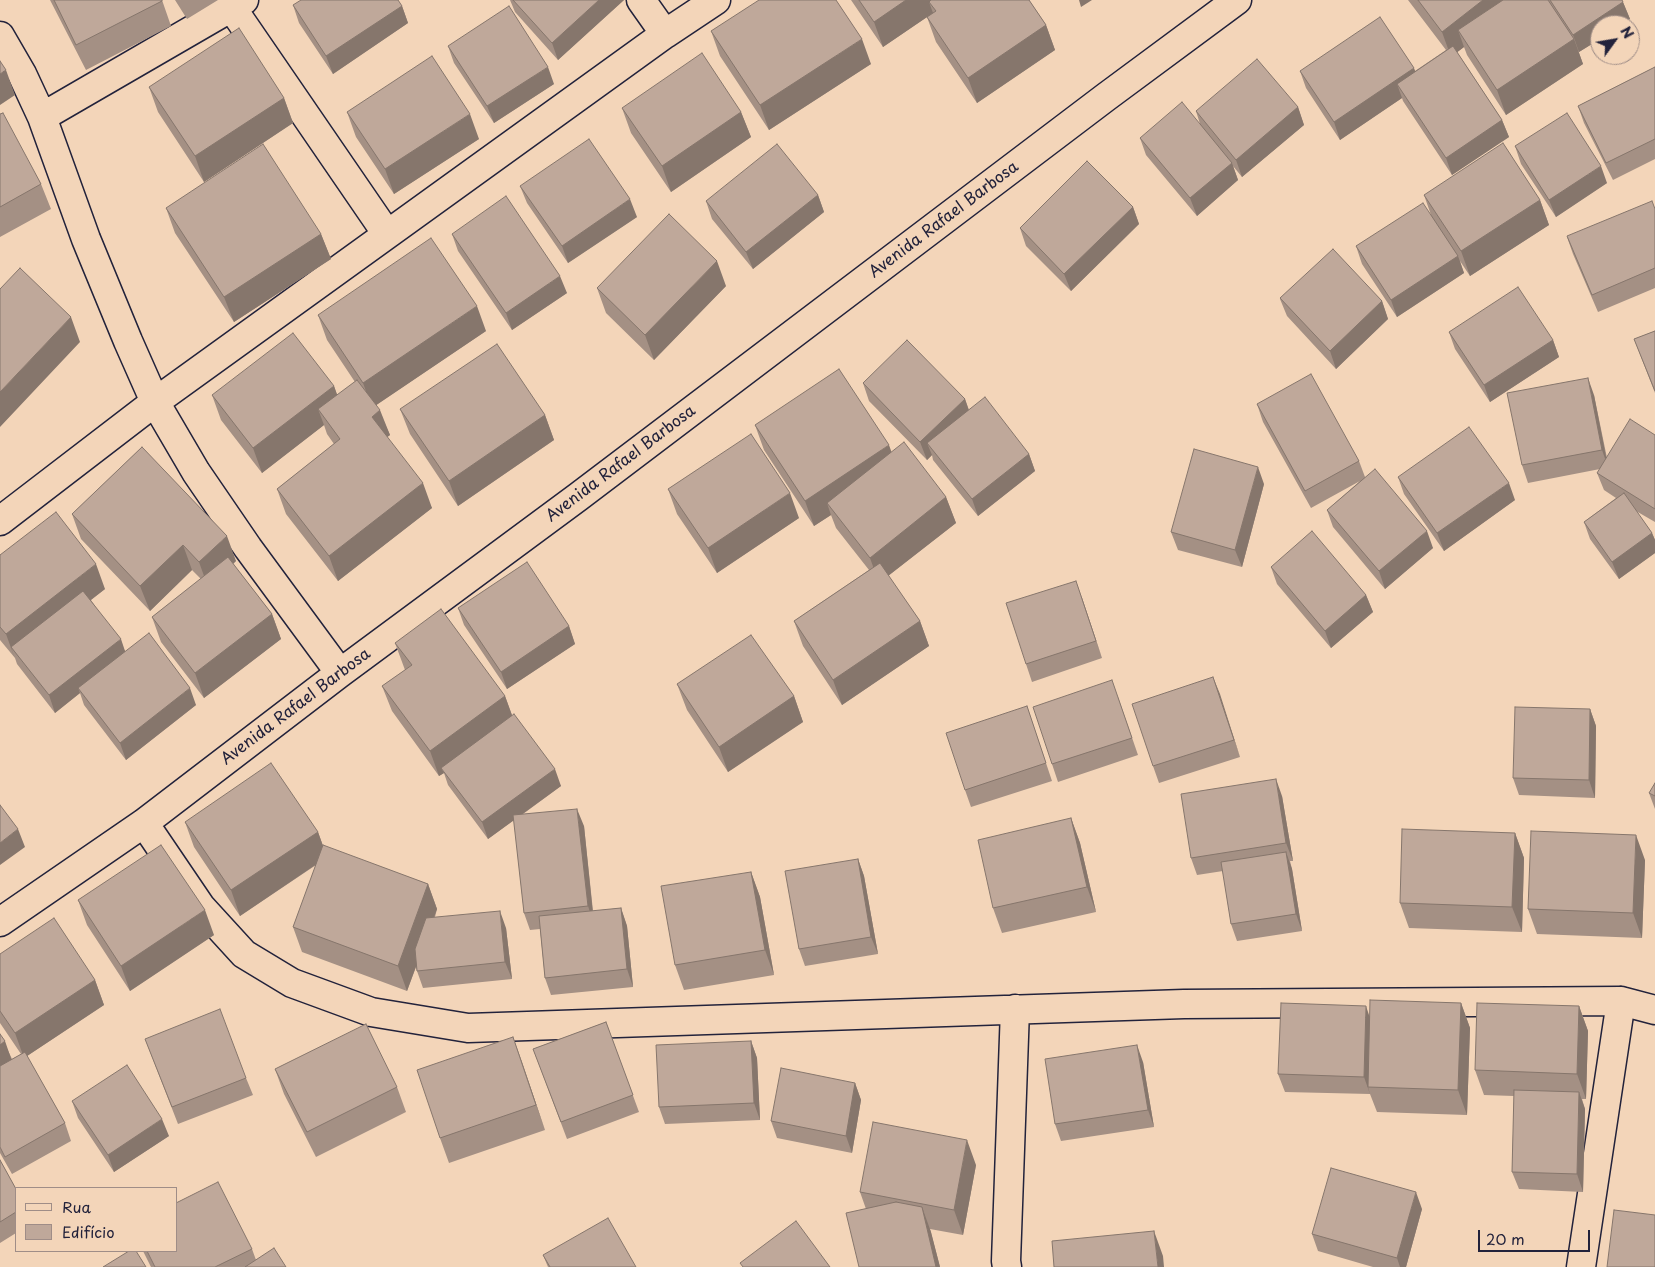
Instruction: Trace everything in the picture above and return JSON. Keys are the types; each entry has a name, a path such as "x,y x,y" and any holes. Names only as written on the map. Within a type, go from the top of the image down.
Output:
{"street":[{"path":"641,0 665,34"},
{"path":"0,522 155,402 665,34 716,0"},
{"name":"Avenida Rafael Barbosa","path":"0,922 144,822 1237,0"},
{"path":"42,117 238,4 387,234"},
{"path":"0,36 22,74 42,117 86,239 155,402 196,472 248,548 340,674"},
{"path":"144,822 201,907 244,954 292,983 371,1012 468,1028 1184,1004 1621,1001 1655,1010"},
{"path":"1581,1267 1621,1001"},
{"path":"1007,1267 1015,1010"}],"building":[{"path":"54,0 162,0 162,1 76,45"},
{"path":"301,0 398,0 402,6 326,56 293,5"},
{"path":"513,0 599,0 552,43"},
{"path":"759,0 836,0 862,39 760,105 711,31"},
{"path":"859,0 906,0 874,22"},
{"path":"931,0 1029,0 1046,25 968,78 927,17 936,11 929,2"},
{"path":"1418,0 1483,0 1442,32"},
{"path":"1503,0 1548,0 1574,39 1497,90 1458,30"},
{"path":"1550,0 1622,0 1623,2 1603,15 1590,15 1590,24 1573,35"},
{"path":"509,6 548,67 487,106 448,46"},
{"path":"1380,17 1414,68 1334,122 1300,71"},
{"path":"239,28 284,98 195,156 149,87"},
{"path":"1453,46 1502,120 1446,158 1397,84"},
{"path":"702,53 741,112 662,166 622,108"},
{"path":"432,56 470,114 385,169 347,112"},
{"path":"1257,59 1298,107 1236,160 1196,111"},
{"path":"0,61 6,70 0,74"},
{"path":"1655,67 1655,139 1606,163 1578,106"},
{"path":"1182,102 1232,163 1190,198 1140,138"},
{"path":"3,113 41,184 0,207 0,114"},
{"path":"1567,113 1601,166 1549,200 1515,146"},
{"path":"589,139 630,199 562,246 520,186"},
{"path":"1503,143 1540,200 1461,251 1424,195"},
{"path":"263,144 321,234 224,297 166,208"},
{"path":"777,144 818,195 746,252 706,201"},
{"path":"1087,161 1133,207 1064,274 1020,228"},
{"path":"506,196 560,276 506,313 452,234"},
{"path":"1652,201 1655,209 1655,268 1592,295 1567,236"},
{"path":"1423,203 1458,256 1391,300 1356,246"},
{"path":"669,214 717,261 645,335 597,288"},
{"path":"431,238 477,306 363,383 318,315"},
{"path":"1333,249 1382,301 1330,351 1280,298"},
{"path":"20,268 71,317 0,392 0,289"},
{"path":"1518,287 1553,340 1484,385 1449,332"},
{"path":"1655,331 1655,391 1634,339"},
{"path":"293,333 334,386 253,448 212,395"},
{"path":"907,340 965,399 920,442 863,383"},
{"path":"497,344 545,415 449,481 400,409"},
{"path":"839,369 889,445 805,501 755,425"},
{"path":"1311,374 1359,461 1305,491 1257,404"},
{"path":"1588,378 1602,450 1522,465 1507,393"},
{"path":"357,380 380,410 372,417 423,483 329,556 277,489 340,439 318,409"},
{"path":"985,397 1029,454 972,499 927,443"},
{"path":"1630,419 1655,435 1655,509 1597,473"},
{"path":"1469,427 1509,483 1437,533 1398,477"},
{"path":"751,434 790,493 708,548 668,489"},
{"path":"904,442 946,497 870,558 827,503"},
{"path":"142,447 227,536 199,562 183,545 140,586 72,514"},
{"path":"1194,449 1258,467 1235,550 1171,532"},
{"path":"1375,469 1427,531 1379,571 1327,510"},
{"path":"1624,493 1652,533 1612,562 1584,522"},
{"path":"56,512 96,564 6,634 0,627 0,555"},
{"path":"1312,531 1366,595 1325,631 1271,567"},
{"path":"228,557 272,614 195,673 152,617"},
{"path":"527,562 569,626 501,672 458,608"},
{"path":"880,563 920,621 833,680 794,621"},
{"path":"1076,581 1096,641 1026,664 1006,603"},
{"path":"83,591 121,639 49,695 11,647"},
{"path":"441,609 505,696 430,751 382,686 412,665 395,643"},
{"path":"149,633 190,688 120,743 78,688"},
{"path":"751,635 794,696 719,747 677,684"},
{"path":"1213,677 1234,740 1153,766 1132,704"},
{"path":"1112,680 1132,738 1052,764 1033,707"},
{"path":"1027,706 1046,763 965,790 946,733"},
{"path":"1515,707 1590,709 1589,780 1513,778"},
{"path":"514,714 555,769 482,822 441,768"},
{"path":"271,763 318,832 231,890 185,822"},
{"path":"1276,779 1286,843 1191,858 1181,794"},
{"path":"1655,783 1655,796 1649,793"},
{"path":"0,805 18,829 0,843"},
{"path":"577,809 588,906 524,913 513,815"},
{"path":"1071,818 1087,887 993,908 978,840"},
{"path":"1402,829 1515,833 1512,907 1400,903"},
{"path":"1531,831 1636,835 1633,913 1528,909"},
{"path":"161,845 205,910 121,966 78,900"},
{"path":"323,845 428,884 398,966 293,927"},
{"path":"1286,852 1296,914 1231,924 1221,862"},
{"path":"858,859 871,937 799,949 785,871"},
{"path":"751,872 765,950 675,965 661,886"},
{"path":"621,908 627,969 545,978 539,916"},
{"path":"500,911 505,962 417,971 415,949 426,918"},
{"path":"54,918 95,980 15,1033 0,1011 0,954"},
{"path":"1370,1000 1461,1003 1458,1090 1368,1087"},
{"path":"1281,1003 1366,1006 1364,1077 1278,1074"},
{"path":"1477,1003 1579,1006 1577,1074 1475,1070"},
{"path":"220,1009 246,1078 172,1107 145,1039"},
{"path":"606,1022 633,1095 561,1122 533,1049"},
{"path":"366,1024 397,1087 307,1132 275,1069"},
{"path":"0,1034 5,1041 0,1045"},
{"path":"513,1037 536,1105 440,1138 417,1070"},
{"path":"751,1041 754,1103 659,1107 656,1045"},
{"path":"1137,1045 1148,1110 1055,1124 1045,1059"},
{"path":"25,1052 65,1123 5,1157 0,1147 0,1066"},
{"path":"127,1065 162,1119 108,1155 72,1101"},
{"path":"781,1068 855,1083 846,1136 771,1121"},
{"path":"1514,1090 1579,1092 1577,1174 1512,1172"},
{"path":"873,1122 967,1140 954,1210 860,1192"},
{"path":"0,1160 15,1187 15,1213 0,1222"},
{"path":"1331,1168 1416,1192 1397,1258 1312,1234"},
{"path":"218,1182 252,1249 215,1267 155,1267 148,1252 178,1252 178,1202"},
{"path":"896,1202 922,1207 936,1267 859,1267 846,1213"},
{"path":"1614,1210 1655,1215 1655,1267 1607,1267"},
{"path":"608,1218 636,1267 550,1267 543,1255"},
{"path":"796,1221 830,1267 743,1267 740,1263"},
{"path":"1154,1231 1158,1267 1054,1267 1052,1241"},
{"path":"274,1248 286,1267 245,1267"},
{"path":"127,1252 137,1252 146,1267 103,1267"}]}
